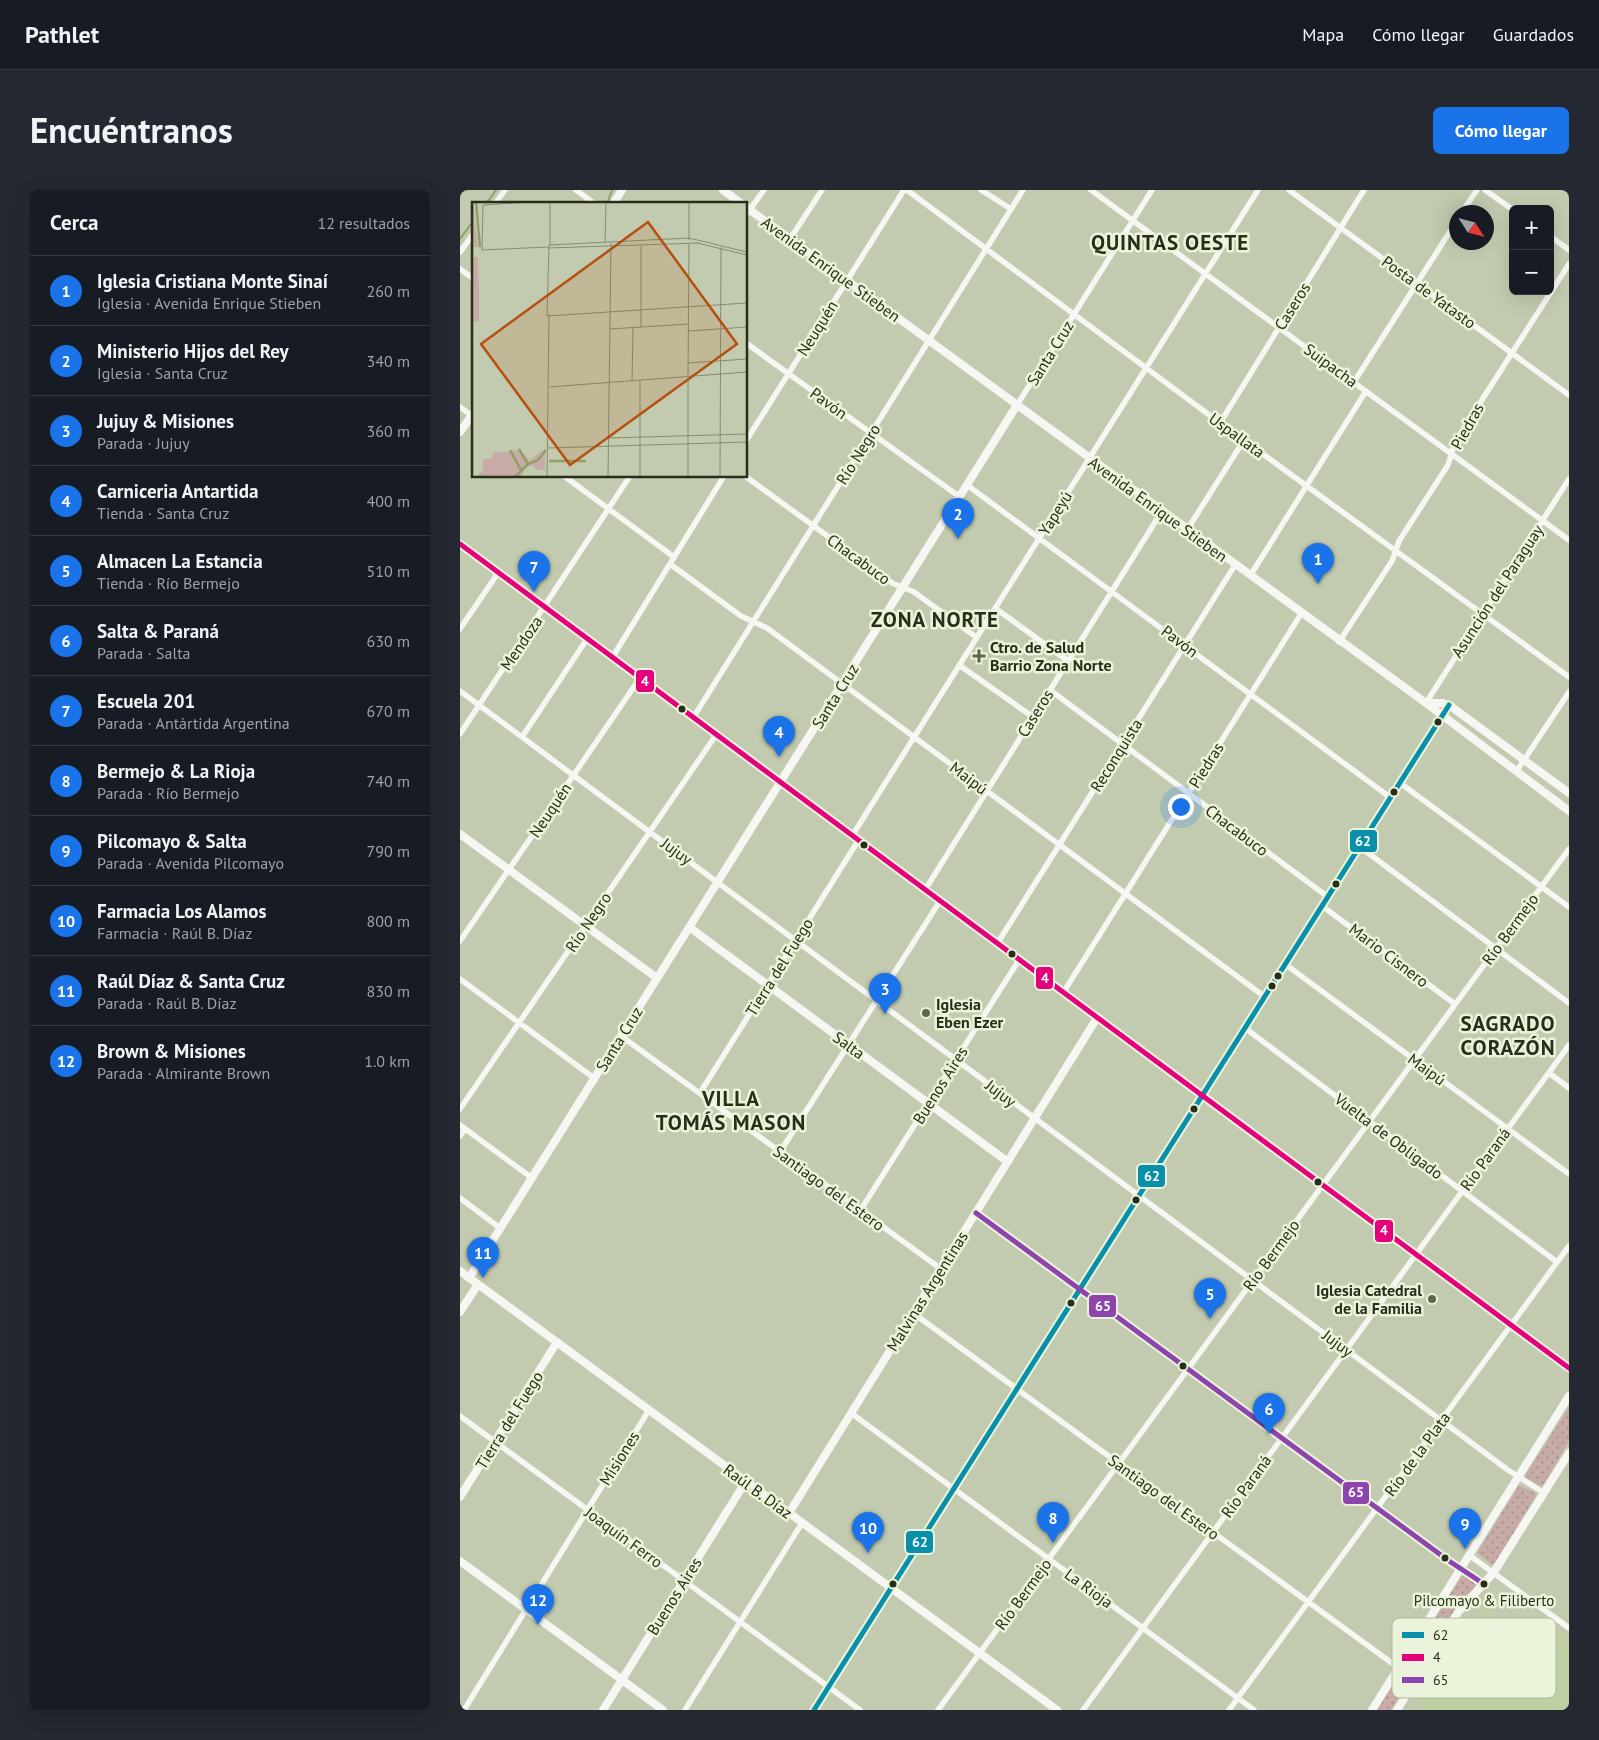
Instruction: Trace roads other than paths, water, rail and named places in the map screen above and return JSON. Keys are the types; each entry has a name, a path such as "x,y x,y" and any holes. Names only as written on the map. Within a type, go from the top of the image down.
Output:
{"main road":[{"path":"614,202 622,190"},
{"path":"723,190 739,202"},
{"name":"Avenida Enrique Stieben","path":"748,211 790,239 1339,642 1426,703 1442,717 1569,811"},
{"name":"Santa Cruz","path":"469,1278 1017,405"},
{"path":"460,432 472,414"},
{"path":"460,544 1569,1368"},
{"path":"1426,703 1442,702 1449,706 1569,794"},
{"path":"814,1710 1449,706"},
{"path":"460,834 657,978"},
{"name":"Salta","path":"689,927 1008,1162"},
{"name":"Malvinas Argentinas","path":"789,1513 1098,1018"},
{"path":"976,1213 1377,1508 1484,1584"},
{"name":"Raúl B. Díaz","path":"460,1271 1057,1710"},
{"path":"460,1312 478,1284"},
{"name":"Tierra del Fuego","path":"460,1497 557,1342"},
{"path":"1430,1618 1569,1396"},
{"path":"1455,1618 1494,1572 1569,1453"},
{"name":"Buenos Aires","path":"603,1710 746,1481"},
{"path":"460,1561 663,1710"},
{"path":"1372,1710 1392,1678"},
{"path":"1397,1710 1404,1698"}],"street":[{"path":"496,202 505,190"},
{"path":"576,190 592,202"},
{"path":"748,209 764,190"},
{"path":"790,239 822,190"},
{"name":"Neuquén","path":"748,438 904,190"},
{"name":"Uspallata","path":"907,190 1075,313 1220,423 1569,677"},
{"path":"981,190 1012,209"},
{"name":"Río Negro","path":"693,718 870,433 988,249 1023,190"},
{"name":"Suipacha","path":"1092,190 1569,540"},
{"name":"Santa Cruz","path":"1017,405 1152,190"},
{"name":"Yapeyú","path":"855,838 914,737 976,637 1258,190"},
{"name":"Posta de Yatasto","path":"1289,190 1569,394"},
{"name":"Caseros","path":"1220,423 1364,190"},
{"path":"1467,205 1477,190"},
{"path":"1485,190 1509,207"},
{"path":"1354,382 1449,233"},
{"path":"460,252 472,236"},
{"path":"1554,239 1569,250"},
{"name":"Piedras","path":"1339,642 1392,561 1398,541 1448,464 1455,442 1569,264"},
{"path":"460,269 472,278"},
{"name":"Pavón","path":"748,344 960,497"},
{"path":"1250,576 1366,391"},
{"path":"460,407 472,414"},
{"path":"1187,530 1244,440"},
{"path":"567,478 674,557"},
{"name":"Mendoza","path":"460,734 629,478"},
{"path":"612,658 723,478"},
{"name":"Chacabuco","path":"748,478 892,583 914,592 976,637"},
{"name":"Asunción del Paraguay","path":"1426,703 1569,479"},
{"name":"Pavón","path":"967,485 1391,798"},
{"name":"Caseros","path":"925,890 1162,511"},
{"name":"Maipú","path":"670,564 740,616 767,628 1265,997"},
{"name":"Reconquista","path":"998,944 1235,565"},
{"path":"460,629 498,573"},
{"path":"995,608 1068,661"},
{"name":"Piedras","path":"1063,993 1301,614"},
{"path":"522,737 587,639"},
{"path":"959,665 1033,717"},
{"name":"Neuquén","path":"460,941 640,678"},
{"name":"Chacabuco","path":"1050,690 1328,898"},
{"name":"Jujuy","path":"460,691 1346,1350 1518,1477 1544,1493"},
{"path":"1516,772 1569,692"},
{"name":"Río Negro","path":"460,1108 716,735"},
{"path":"1400,782 1569,908"},
{"name":"Tierra del Fuego","path":"700,1093 795,941 855,838"},
{"path":"1360,847 1569,1003"},
{"name":"Río Bermejo","path":"938,1710 1569,849"},
{"path":"780,1152 940,901"},
{"name":"Mario Cisnero","path":"1322,906 1455,1004"},
{"name":"Buenos Aires","path":"860,1211 1019,960"},
{"name":"Maipú","path":"1285,964 1569,1174"},
{"path":"460,979 594,1078"},
{"name":"Vuelta de Obligado","path":"1245,1028 1557,1262"},
{"name":"Santiago del Estero","path":"621,1036 940,1270"},
{"name":"Río Paraná","path":"1083,1710 1569,1045"},
{"path":"1549,1073 1569,1088"},
{"path":"460,1136 462,1127 532,1178"},
{"path":"460,1198 500,1228"},
{"name":"Río de la Plata","path":"1229,1710 1569,1246"},
{"name":"Santiago del Estero","path":"913,1313 1392,1664"},
{"name":"Misiones","path":"464,1709 649,1410"},
{"name":"La Rioja","path":"851,1413 1254,1710"},
{"name":"Joaquín Ferro","path":"460,1416 860,1710"},
{"path":"685,1710 802,1523"},
{"path":"1469,1555 1568,1626"}],"waterway":[{"path":"487,202 496,190"},
{"path":"608,202 612,190"},
{"path":"460,239 472,223"}],"place":[{"name":"Ministerio Hijos del Rey","path":"958,539"},
{"name":"Iglesia Cristiana Monte Sinaí","path":"1318,584"},
{"name":"Escuela 201","path":"534,592"},
{"name":"Ctro. de Salud Barrio Zona Norte","path":"979,656"},
{"name":"Carniceria Antartida","path":"779,757"},
{"name":"Iglesia Eben Ezer","path":"926,1013"},
{"name":"Jujuy & Misiones","path":"885,1014"},
{"name":"Raúl Díaz & Santa Cruz","path":"483,1278"},
{"name":"Iglesia Catedral de la Familia","path":"1432,1299"},
{"name":"Almacen La Estancia","path":"1210,1319"},
{"name":"Salta & Paraná","path":"1269,1434"},
{"name":"Bermejo & La Rioja","path":"1053,1543"},
{"name":"Pilcomayo & Salta","path":"1465,1549"},
{"name":"Farmacia Los Alamos","path":"868,1553"},
{"name":"Pilcomayo & Filiberto","path":"1484,1584"},
{"name":"Brown & Misiones","path":"538,1625"}],"district":[{"name":"QUINTAS OESTE","path":"1170,242"},
{"name":"ZONA NORTE","path":"935,619"},
{"name":"SAGRADO CORAZÓN","path":"1508,1035"},
{"name":"VILLA TOMÁS MASON","path":"731,1110"}]}
